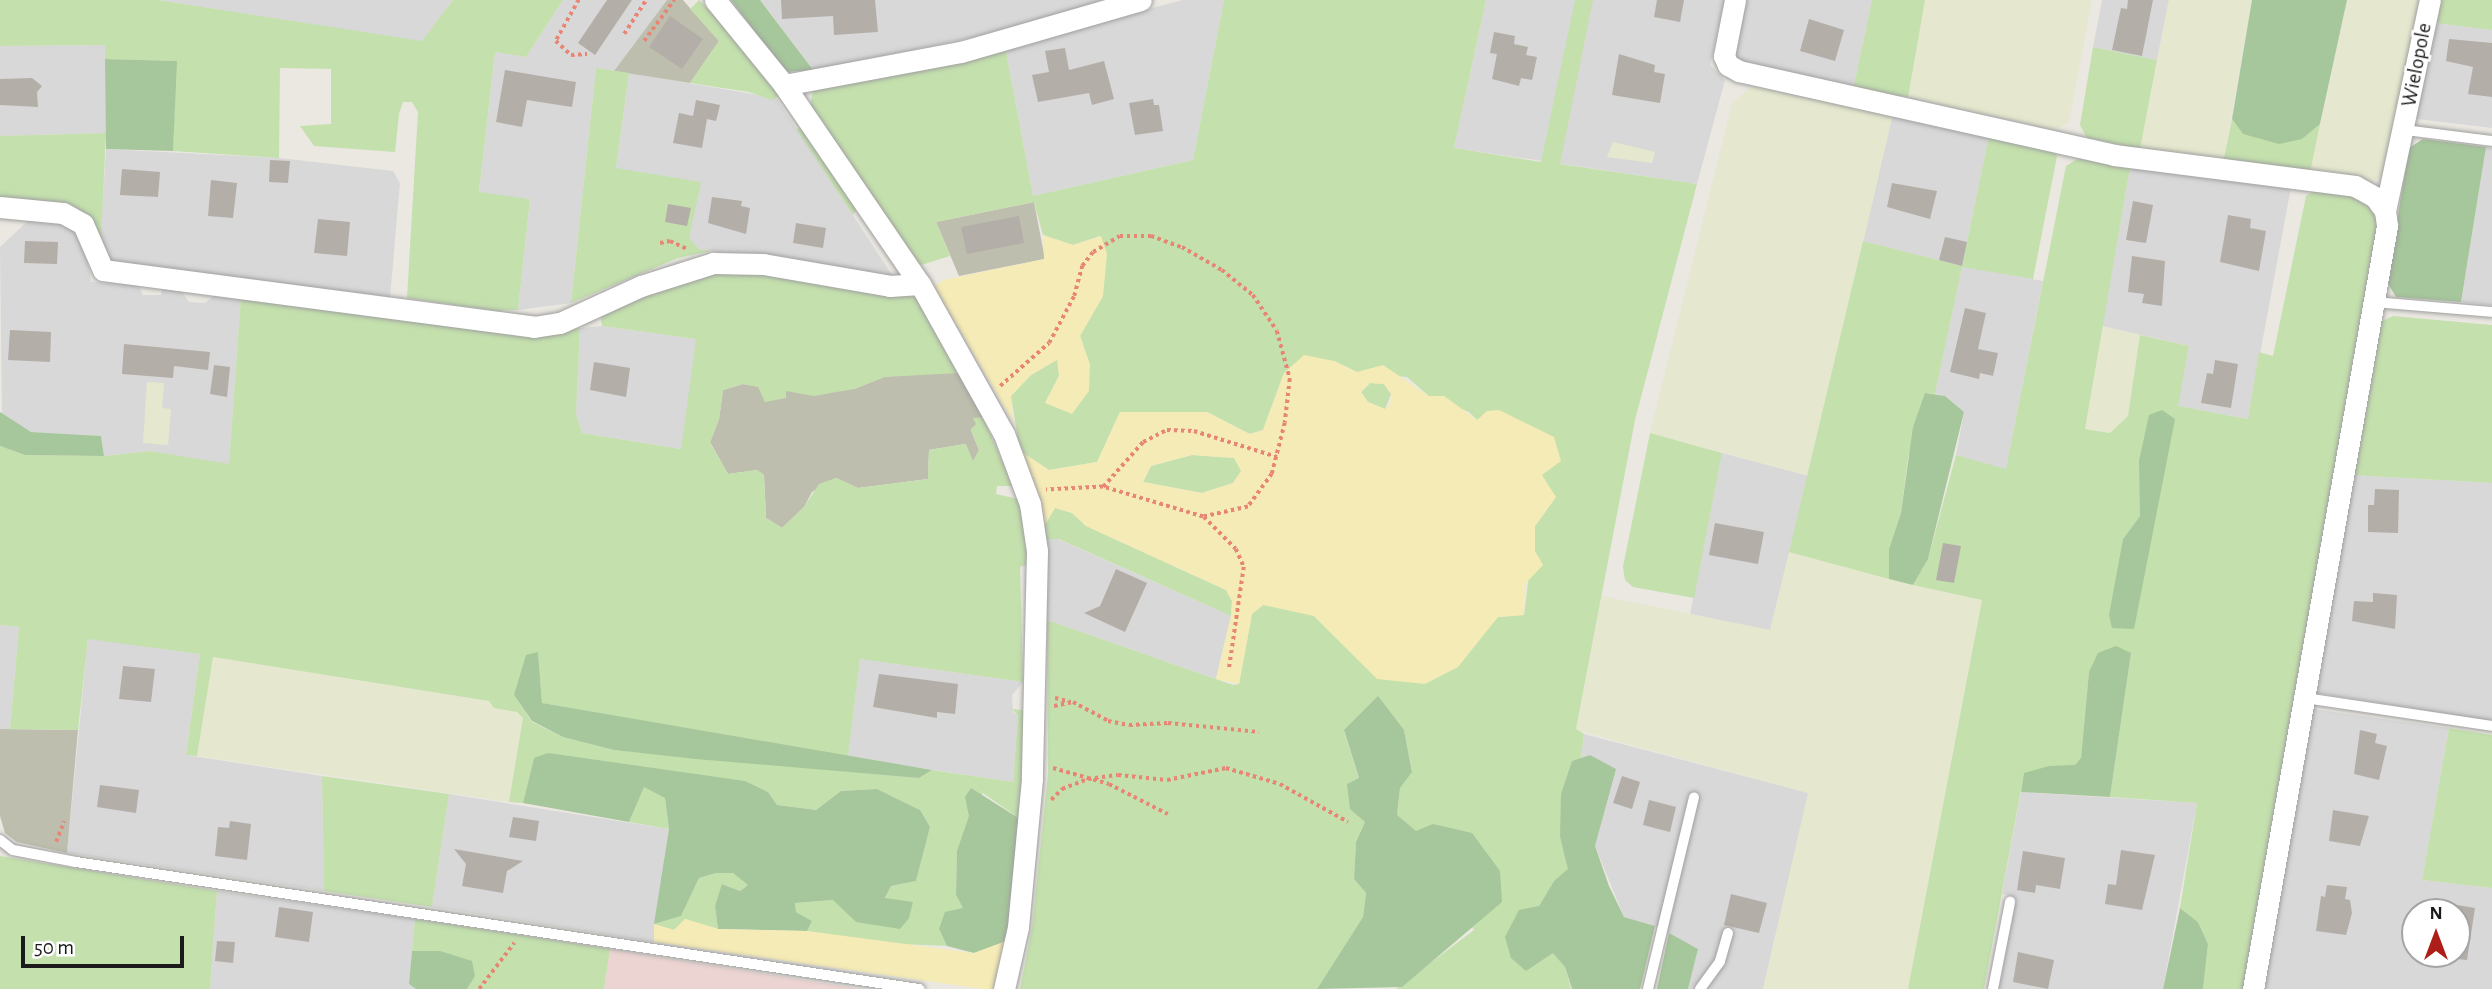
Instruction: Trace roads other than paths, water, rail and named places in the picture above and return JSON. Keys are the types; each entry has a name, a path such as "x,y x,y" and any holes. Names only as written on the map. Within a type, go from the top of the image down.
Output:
{"street":[{"path":"715,0 784,85 920,284 1004,434 1026,492 1037,551 1032,758 1018,927 1004,989"},
{"path":"784,85 961,52 1141,0"},
{"path":"1735,0 1724,56 1728,65 1739,71 2115,155 2355,186 2375,197 2385,211"},
{"name":"Wielopole","path":"2253,989 2374,302 2385,211 2405,130 2430,0"},
{"path":"0,207 63,213 83,224 103,270 534,327 561,323 641,286 713,263 763,264 890,286 920,284"}],"lane":[{"name":"Wielopole","path":"2405,130 2492,141"},
{"path":"2374,302 2492,312"},
{"path":"2305,698 2492,726"},
{"path":"1648,989 1695,797"},
{"path":"0,840 13,850 76,862 919,989"},
{"path":"1993,989 2010,902"},
{"path":"1700,989 1720,961 1728,933"}]}
